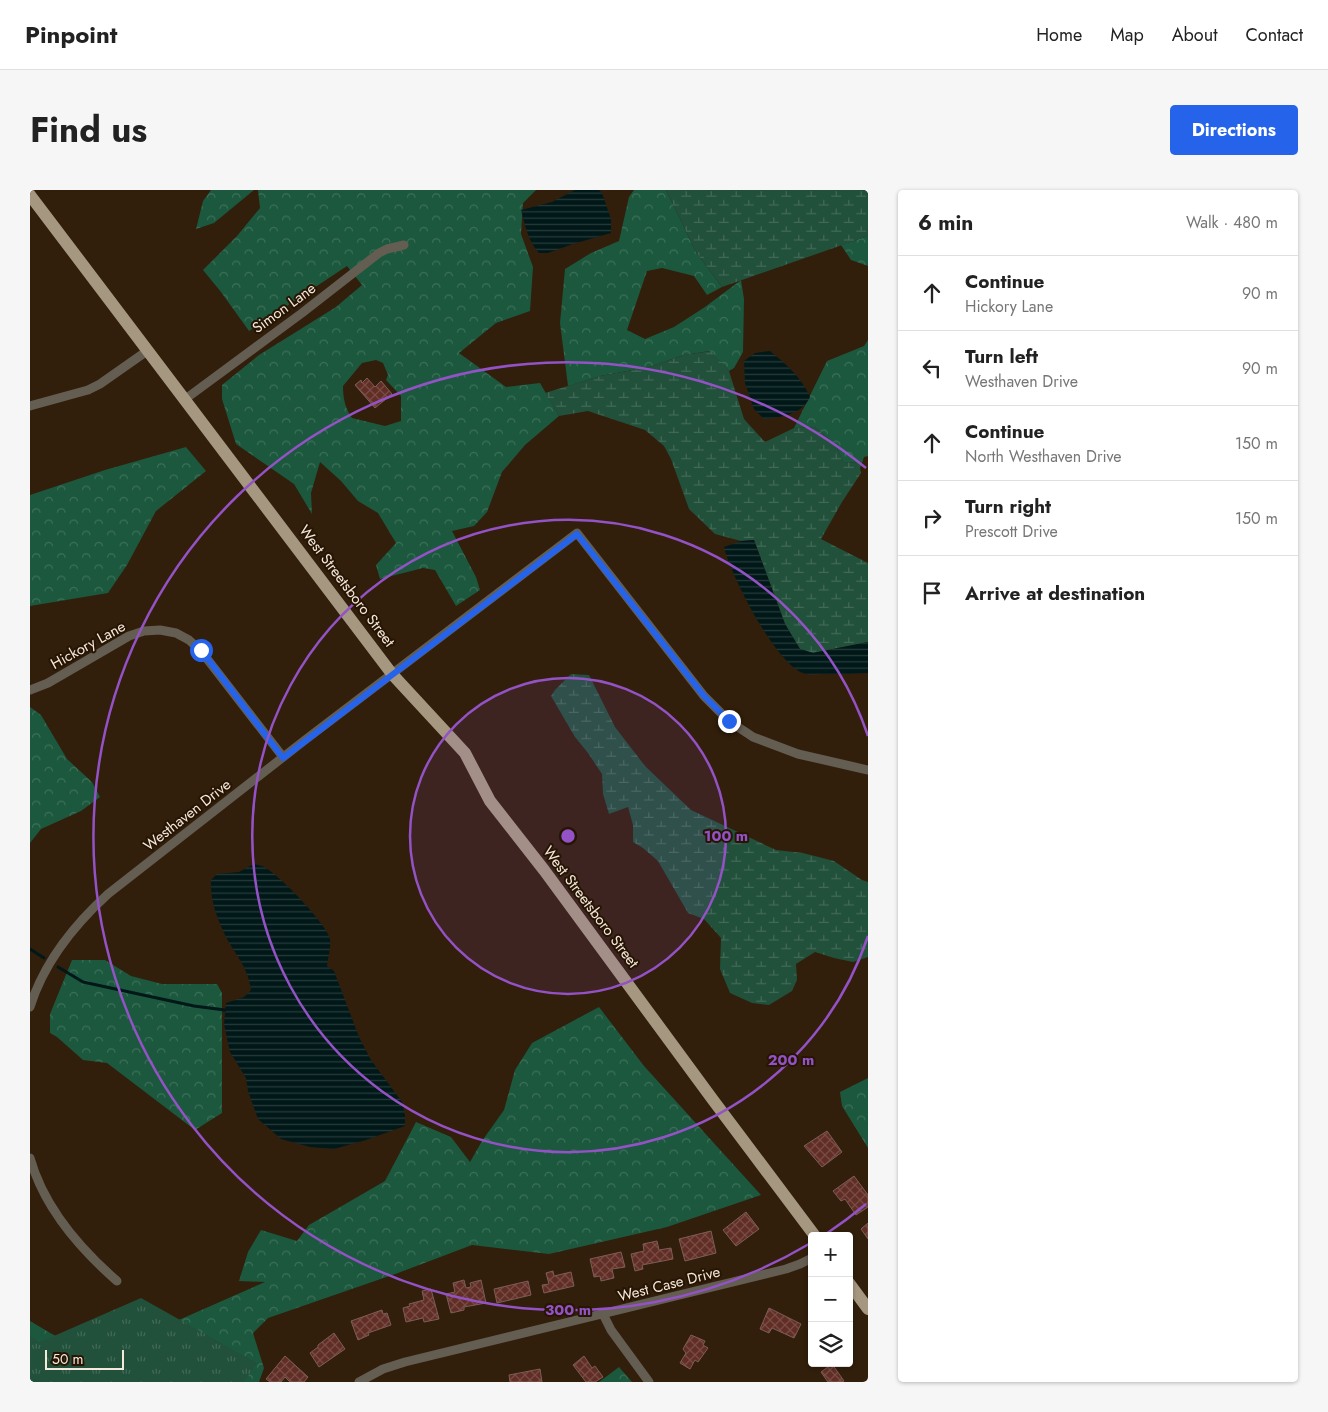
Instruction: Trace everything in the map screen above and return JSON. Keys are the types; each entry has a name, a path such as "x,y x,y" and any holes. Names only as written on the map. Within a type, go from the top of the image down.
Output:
{"main road":[{"name":"West Streetsboro Street","path":"30,195 392,674 465,753 490,801 544,870 712,1100 812,1232"},
{"path":"853,1288 868,1309"}],"street":[{"name":"Simon Lane","path":"184,400 302,313 379,253 404,244"},
{"path":"30,406 73,395 94,387 147,351"},
{"name":"Westhaven Drive","path":"30,1007 58,949 86,913 125,880 283,758 577,534 704,696 729,721 753,737 798,754 868,770"},
{"name":"Hickory Lane","path":"30,690 48,683 129,636 144,631 160,630 176,633 189,640 201,650 283,758"},
{"path":"30,1158 42,1189 64,1225 92,1260 117,1281"},
{"name":"West Case Drive","path":"359,1382 383,1369 406,1362 786,1269 808,1260"},
{"path":"603,1314 611,1330 649,1382"}],"green space":[{"path":"211,190 254,190 214,223 196,229 203,201"},
{"path":"258,190 536,190 523,203 521,234 533,267 530,311 496,323 459,353 506,387 540,383 559,416 525,445 502,472 487,512 474,526 452,531 476,577 480,590 456,606 435,570 423,568 380,579 376,565 396,543 378,513 358,501 341,481 320,462 311,493 312,514 294,484 236,444 222,399 222,385 259,355 336,307 362,285 347,266 249,331 203,270 237,236 260,208","holes":["376,360 383,363 388,375 386,380 401,396 401,421 385,426 352,418 345,403 343,386 362,363"]},
{"path":"634,190 666,190 696,252 722,287 707,295 694,276 662,268 647,271 627,330 645,339 674,327 741,280 744,299 743,352 734,368 729,371 710,351 684,355 649,367 600,376 568,386 560,323 565,269 591,253 619,241 629,197"},
{"path":"666,190 868,190 868,236 722,287 696,252"},
{"path":"868,236 868,266 851,260 841,245"},
{"path":"868,340 868,456 864,457 862,463 843,462 836,445 815,427 794,428 827,361 864,346"},
{"path":"711,351 729,371 744,419 765,442 794,428 815,427 836,445 843,462 862,463 861,473 821,539 868,563 868,642 813,653 800,649 785,624 754,540 741,541 715,534 689,509 671,459 664,446 645,430 588,411 559,416 545,393 600,376 649,367 684,355"},
{"path":"186,447 206,471 156,511 127,565 108,593 30,606 30,495 105,470"},
{"path":"571,674 589,675 615,727 645,766 691,810 776,850 803,853 834,861 868,882 868,957 853,962 815,952 796,964 797,980 792,991 769,1005 752,1003 730,993 720,969 721,938 704,919 688,913 658,861 633,842 633,825 628,807 609,814 603,794 602,774 575,737 551,696"},
{"path":"30,707 41,715 67,759 92,782 100,797 81,811 41,829 30,843"},
{"path":"72,960 105,960 131,976 162,984 217,984 222,993 222,1113 195,1130 107,1063 83,1060 50,1033 50,1014"},
{"path":"599,1007 644,1066 761,1195 667,1227 549,1254 472,1245 268,1318 253,1333 264,1368 259,1382 30,1382 30,1321 74,1347 156,1330 265,1282 239,1281 248,1252 261,1230 297,1241 309,1225 385,1181 416,1122 451,1137 470,1162 504,1110 515,1070 532,1043"},
{"path":"868,1078 868,1148 842,1106 840,1092"},
{"path":"141,1298 257,1363 244,1382 30,1382 30,1336 40,1342"},
{"path":"619,1367 632,1382 599,1382"}],"water":[{"path":"575,190 599,190 602,193 611,219 611,233 548,253 539,253 530,238 521,210 552,202"},
{"path":"770,351 788,366 807,390 810,397 802,408 790,414 764,419 754,409 745,383 744,361 755,353"},
{"path":"754,540 785,624 800,649 813,653 868,642 868,673 806,674 794,668 782,655 756,618 735,577 724,547 741,541"},
{"path":"254,864 269,870 289,887 327,932 330,939 330,949 327,966 334,971 359,1037 371,1060 402,1102 405,1126 334,1149 310,1147 281,1139 258,1119 248,1091 246,1078 230,1052 224,1024 226,1003 244,997 251,990 244,968 220,923 213,902 211,887 211,880 217,874 239,872"}],"building":[{"path":"367,378 375,387 381,381 392,394 375,408 355,385 361,380 362,383"},
{"path":"827,1131 842,1152 822,1167 804,1146"},
{"path":"854,1176 868,1195 868,1207 856,1215 845,1199 841,1201 833,1191"},
{"path":"746,1212 759,1229 736,1246 723,1230"},
{"path":"868,1223 868,1239 861,1229"},
{"path":"711,1231 716,1253 685,1261 679,1239"},
{"path":"657,1241 659,1250 671,1248 673,1259 642,1265 643,1269 635,1271 631,1254 644,1251 643,1244"},
{"path":"621,1252 625,1267 612,1269 614,1278 601,1281 600,1276 594,1277 590,1259"},
{"path":"553,1271 554,1276 571,1272 574,1286 544,1293 542,1285 549,1284 546,1273"},
{"path":"464,1280 466,1288 471,1287 470,1283 481,1280 486,1303 464,1307 464,1310 451,1313 446,1294 455,1292 453,1283"},
{"path":"528,1281 531,1295 497,1303 494,1289"},
{"path":"431,1289 439,1319 424,1322 423,1318 406,1322 403,1308 410,1306 409,1304 424,1300 422,1291"},
{"path":"769,1308 801,1324 794,1338 772,1328 769,1333 760,1329"},
{"path":"382,1310 383,1314 387,1313 391,1325 368,1333 369,1335 358,1340 351,1321"},
{"path":"334,1333 345,1349 319,1367 310,1353"},
{"path":"691,1335 705,1341 703,1345 708,1348 698,1362 695,1360 690,1369 680,1363 686,1353 683,1349"},
{"path":"285,1356 308,1377 304,1382 290,1382 285,1377 281,1382 270,1382 266,1379"},
{"path":"584,1356 592,1368 595,1366 603,1377 595,1382 586,1382 573,1365"},
{"path":"828,1367 834,1367 844,1381 828,1382 821,1372"},
{"path":"540,1369 542,1382 510,1382 509,1375"}],"waterway":[{"path":"30,949 44,958"},
{"path":"58,967 83,982 194,1006 225,1010"}],"route":[{"path":"201,650 283,758 577,534 704,696 729,721"}]}
